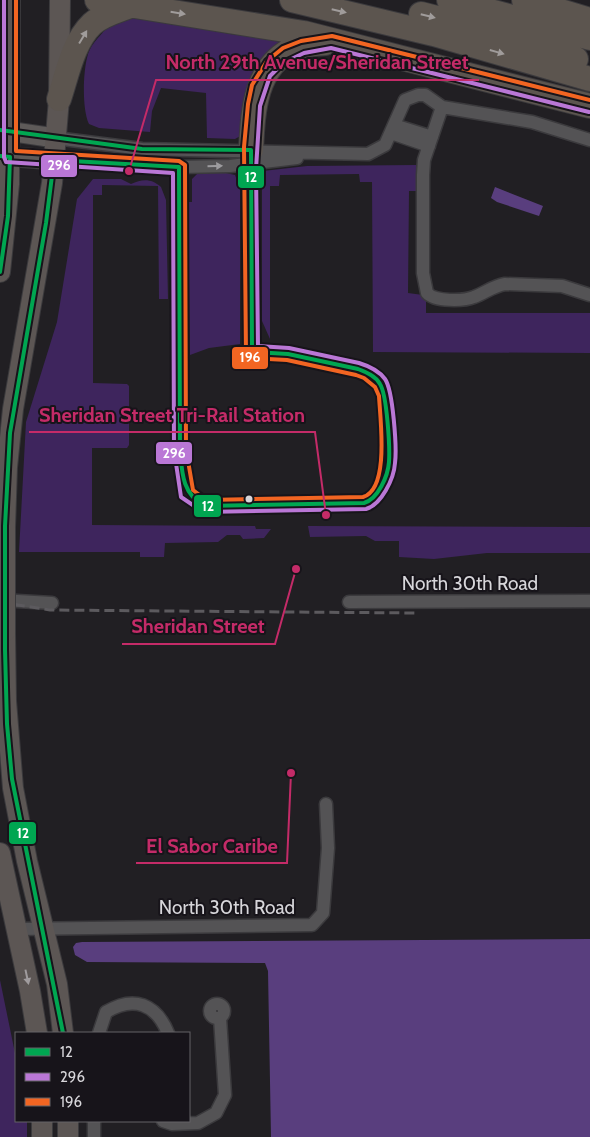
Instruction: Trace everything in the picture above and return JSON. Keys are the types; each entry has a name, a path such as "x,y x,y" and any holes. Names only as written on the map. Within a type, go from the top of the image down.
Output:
{"highway":[{"path":"97,0 304,33 331,42 590,106"},
{"path":"292,0 434,34 590,79"},
{"path":"363,0 488,31 590,63"},
{"path":"449,0 590,38"},
{"path":"524,0 590,20"},
{"path":"59,99 79,43 85,32 101,18 130,6"},
{"path":"251,150 254,108 258,89 264,74 275,62 295,48 331,42"}],"main road":[{"path":"0,272 8,216 5,131 10,0"},
{"path":"60,0 59,99 54,160 45,232 14,409 7,467 5,632 6,701 12,779 23,844 57,984 64,1032"},
{"path":"0,853 30,991 37,1032"},
{"path":"42,1122 42,1137"},
{"path":"68,1122 68,1137"}],"street":[{"path":"5,131 142,150 251,150 311,154 368,154 384,146 393,130 401,106 411,97 425,95 442,107 532,122 589,140"},
{"path":"442,107 430,141 423,176 424,287 430,296 435,299 468,298 505,284 562,286 590,295"},
{"path":"393,130 430,141"},
{"path":"5,156 179,168 244,164 302,157 311,154"},
{"path":"0,600 52,603"},
{"name":"North 30th Road","path":"349,602 590,601"},
{"name":"North 30th Road","path":"17,929 312,925 323,913 328,848 326,804"},
{"path":"98,1032 106,1012 117,1005 126,1004 150,1008 161,1016 168,1032"},
{"path":"166,1122 172,1124 198,1123 216,1113 225,1095 220,1018"},
{"path":"94,1122 94,1137"}],"shaded area":[{"path":"124,14 230,34 286,40 242,135 235,139 207,138 206,93 161,88 152,111 150,132 99,128 89,124 85,110 84,91 88,54 94,42 106,29 103,23"},
{"path":"416,165 417,191 409,191 408,293 423,295 426,300 426,313 590,313 590,353 373,352 372,182 360,182 359,174 280,175 279,186 270,186 270,339 262,321 263,171 307,166"},
{"path":"198,173 226,173 235,175 240,184 240,344 209,348 190,355 188,202 192,202 192,179"},
{"path":"93,179 121,179 131,184 146,180 154,182 161,187 166,200 168,299 159,299 158,186 102,185 102,195 93,195 93,383 127,384 129,386 129,445 127,448 92,448 92,525 255,526 256,529 271,529 264,538 243,539 240,535 227,535 218,542 165,543 164,557 140,557 140,552 19,552 26,422 57,322 77,199"},
{"path":"495,187 543,206 539,216 497,202 491,198"},
{"path":"308,526 590,527 590,553 487,553 434,559 399,557 399,541 375,541 366,536 310,537"},
{"path":"590,939 590,1137 271,1137 268,971 265,963 87,962 75,955 73,947 76,943 82,942"},
{"path":"0,980 15,1053 15,1122 27,1122 27,1137 0,1137"}],"railway":[{"path":"0,602 50,610 415,613"}],"transit line":[{"name":"296","path":"4,0 4,157 6,162 173,173 174,450 181,497 203,512 366,509 372,507 382,497 394,469 394,419 388,385 380,374 370,367 359,363 289,348 258,346 256,169 260,106 270,76 283,63 304,53 331,48 589,112"},
{"name":"196","path":"16,0 16,151 179,161 185,165 186,449 193,490 206,500 363,497 371,491 377,481 380,467 382,452 381,420 379,396 375,387 364,378 356,375 287,360 251,358 246,354 244,147 248,104 252,85 267,61 283,48 301,41 332,36 590,100"},
{"name":"12","path":"0,130 142,149 251,150 252,352 288,354 358,369 371,375 378,381 382,390 388,434 389,462 387,474 378,492 369,501 364,503 204,506 197,501 191,495 184,482 180,450 179,167 54,160 46,223 10,433 5,526 5,650 7,724 12,779 63,1032"},
{"name":"12","path":"0,156 10,157 8,216 0,272"}],"place":[{"name":"North 29th Avenue/Sheridan Street","path":"129,171"},
{"name":"Sheridan Street Tri-Rail Station","path":"326,515"},
{"name":"Sheridan Street","path":"296,569"},
{"name":"El Sabor Caribe","path":"291,773"}]}
